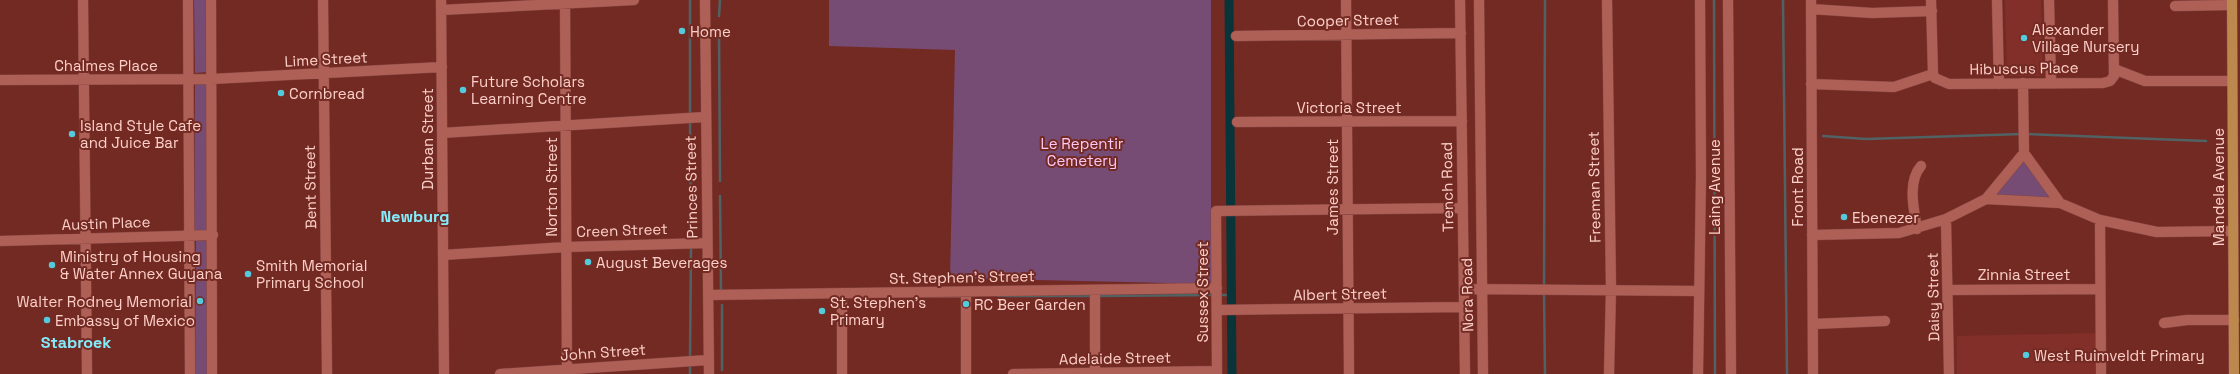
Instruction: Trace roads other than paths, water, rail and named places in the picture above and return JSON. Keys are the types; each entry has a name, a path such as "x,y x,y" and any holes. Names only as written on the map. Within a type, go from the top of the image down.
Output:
{"main road":[{"name":"Mandela Avenue","path":"2232,2 2234,374"}],"street":[{"path":"83,0 84,239 87,374"},
{"path":"188,0 191,236 190,374"},
{"path":"211,0 213,235 212,374"},
{"name":"Bent Street","path":"323,0 326,374"},
{"path":"441,5 634,0"},
{"name":"Princes Street","path":"705,0 702,117 703,243 708,295 709,374"},
{"name":"James Street","path":"1346,0 1349,374"},
{"name":"Trench Road","path":"1460,0 1464,374"},
{"name":"Nora Road","path":"1479,0 1483,374"},
{"name":"Freeman Street","path":"1607,0 1611,289 1609,374"},
{"path":"1698,374 1700,0"},
{"name":"Laing Avenue","path":"1728,0 1731,374"},
{"path":"1812,84 1894,87 1932,74 1931,0"},
{"path":"1997,0 1999,84"},
{"path":"2049,0 2051,83"},
{"path":"2114,0 2114,69 2146,81 2232,81"},
{"name":"Norton Street","path":"565,1 567,372"},
{"path":"2175,6 2232,2"},
{"path":"1811,4 1872,12 1932,11"},
{"name":"Front Road","path":"1811,4 1813,374"},
{"name":"Durban Street","path":"441,5 444,374"},
{"name":"Cooper Street","path":"1236,36 1461,33"},
{"name":"Lime Street","path":"211,80 442,67"},
{"name":"Hibuscus Place","path":"1932,74 1935,78 1948,84 2051,83 2110,81 2114,76 2114,69"},
{"name":"Chalmes Place","path":"0,80 211,80"},
{"path":"2023,83 2024,153 2060,203"},
{"path":"442,133 702,117"},
{"name":"Victoria Street","path":"1237,122 1462,121"},
{"path":"1812,235 1899,233 1946,219 1986,199 2024,153"},
{"path":"1917,228 1913,186 1917,170 1921,166"},
{"path":"1986,199 2060,203 2100,220 2157,232 2233,231"},
{"path":"1348,209 1462,208"},
{"name":"Sussex Street","path":"1217,373 1216,211 1348,209"},
{"name":"Daisy Street","path":"1946,219 1949,374"},
{"path":"2100,220 2101,374"},
{"name":"Austin Place","path":"0,241 213,235"},
{"name":"Creen Street","path":"443,255 566,247 703,243"},
{"name":"St. Stephen's Street","path":"708,295 1217,288"},
{"path":"1464,289 1611,289 1699,291"},
{"name":"Zinnia Street","path":"1948,290 2100,289"},
{"path":"1095,290 1095,373"},
{"path":"966,292 966,374"},
{"path":"842,293 842,374"},
{"name":"Albert Street","path":"1217,310 1464,307"},
{"path":"1813,324 1885,320"},
{"path":"2164,323 2187,320 2234,320"},
{"name":"John Street","path":"500,374 567,372 708,360"},
{"name":"Adelaide Street","path":"1013,374 1217,373"}],"waterway":[{"path":"690,0 690,115"},
{"path":"719,16 720,0"},
{"path":"1229,0 1232,374"},
{"path":"1544,288 1545,0"},
{"path":"1714,0 1715,374"},
{"path":"1783,0 1787,374"},
{"path":"719,30 720,181"},
{"path":"690,120 691,241"},
{"path":"1823,136 1866,139 2022,134"},
{"path":"2027,134 2206,141"},
{"path":"720,196 721,290"},
{"path":"690,359 691,246"},
{"path":"1544,293 1545,374"},
{"path":"1098,296 1215,295"},
{"path":"1220,295 1232,295"},
{"path":"998,296 1093,296"},
{"path":"722,305 722,370"},
{"path":"690,364 690,374"}],"place":[{"name":"Home","path":"682,31"},
{"name":"Alexander Village Nursery","path":"2024,38"},
{"name":"Future Scholars Learning Centre","path":"463,90"},
{"name":"Cornbread","path":"281,93"},
{"name":"Island Style Cafe and Juice Bar","path":"72,134"},
{"name":"Ebenezer","path":"1844,217"},
{"name":"August Beverages","path":"588,262"},
{"name":"Ministry of Housing & Water Annex Guyana","path":"52,265"},
{"name":"Smith Memorial Primary School","path":"248,274"},
{"name":"Walter Rodney Memorial","path":"200,301"},
{"name":"RC Beer Garden","path":"966,304"},
{"name":"St. Stephen's Primary","path":"822,311"},
{"name":"Embassy of Mexico","path":"47,320"},
{"name":"West Ruimveldt Primary","path":"2026,355"}],"district":[{"name":"Newburg","path":"415,216"},
{"name":"Stabroek","path":"76,342"}],"park label":[{"name":"Le Repentir Cemetery","path":"1082,152"}]}
